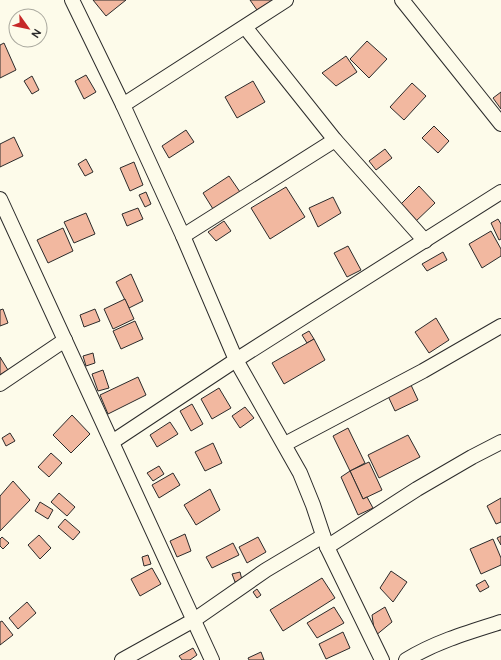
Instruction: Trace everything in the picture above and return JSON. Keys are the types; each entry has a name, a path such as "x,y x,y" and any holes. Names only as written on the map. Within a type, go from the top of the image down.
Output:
{"street":[{"path":"72,0 123,105 183,236 236,360 285,444 300,473 325,542 382,660"},
{"path":"123,105 286,0"},
{"path":"402,0 501,124"},
{"path":"245,27 335,140 425,241"},
{"path":"183,236 335,140"},
{"path":"112,442 236,360 501,192"},
{"path":"0,199 212,660"},
{"path":"285,444 422,371 501,326"},
{"path":"0,384 65,340"},
{"path":"122,660 194,620 266,570 325,542 472,457 501,442"},
{"path":"406,660 420,651 501,622"}],"building":[{"path":"93,0 126,0 106,16"},
{"path":"250,0 273,0 257,10"},
{"path":"367,41 387,59 369,78 350,59"},
{"path":"4,43 16,70 0,78 0,45"},
{"path":"346,56 357,72 336,86 322,73"},
{"path":"86,75 96,92 84,99 75,81"},
{"path":"32,76 39,90 32,94 24,81"},
{"path":"253,81 265,102 237,118 225,97"},
{"path":"412,83 426,96 404,120 390,107"},
{"path":"501,92 501,109 493,98"},
{"path":"434,126 449,141 438,153 422,138"},
{"path":"186,130 194,142 169,158 162,146"},
{"path":"14,137 23,156 0,167 0,144"},
{"path":"385,149 392,158 376,170 369,161"},
{"path":"86,159 93,172 85,176 78,164"},
{"path":"134,162 143,185 130,191 120,168"},
{"path":"229,176 240,192 213,209 203,193"},
{"path":"419,186 435,203 414,223 398,207"},
{"path":"286,187 305,217 270,239 251,208"},
{"path":"146,192 151,204 145,207 139,195"},
{"path":"333,197 341,213 318,227 309,208"},
{"path":"138,208 143,219 127,226 122,214"},
{"path":"86,213 95,234 74,243 64,222"},
{"path":"498,219 501,224 501,239 499,240 491,223"},
{"path":"224,221 231,231 216,241 208,232"},
{"path":"63,228 73,251 48,263 37,240"},
{"path":"491,231 501,249 501,256 482,268 469,244"},
{"path":"348,246 361,270 347,277 334,253"},
{"path":"443,252 447,260 427,271 422,264"},
{"path":"131,274 143,301 129,308 116,282"},
{"path":"125,299 134,319 113,329 104,309"},
{"path":"3,309 8,323 0,326 0,310"},
{"path":"95,309 100,321 84,327 80,315"},
{"path":"436,318 449,340 429,353 415,332"},
{"path":"135,321 143,339 121,349 113,331"},
{"path":"309,331 314,339 307,343 302,335"},
{"path":"314,339 325,360 284,384 272,363"},
{"path":"93,353 95,363 86,366 83,356"},
{"path":"0,357 8,370 0,375"},
{"path":"103,370 109,388 98,391 92,374"},
{"path":"138,377 146,395 108,414 100,395"},
{"path":"411,385 418,400 395,411 388,396"},
{"path":"219,388 231,408 212,419 201,399"},
{"path":"192,404 203,424 191,431 180,411"},
{"path":"245,407 254,418 240,428 232,416"},
{"path":"72,415 90,434 71,453 53,435"},
{"path":"170,422 178,434 157,447 150,435"},
{"path":"348,428 365,463 350,471 333,436"},
{"path":"10,433 15,441 6,446 2,438"},
{"path":"408,435 420,457 379,478 368,455"},
{"path":"213,443 222,463 205,471 195,452"},
{"path":"51,453 62,463 49,477 38,467"},
{"path":"369,462 382,490 363,499 350,471"},
{"path":"159,466 164,474 153,481 147,473"},
{"path":"350,471 363,499 367,497 373,508 358,515 341,477"},
{"path":"173,473 180,485 159,498 152,485"},
{"path":"13,481 30,500 0,531 0,496"},
{"path":"210,489 220,510 196,525 184,505"},
{"path":"59,493 75,507 67,516 51,502"},
{"path":"501,498 501,522 496,524 487,506"},
{"path":"40,502 53,510 48,519 35,511"},
{"path":"65,519 80,532 73,540 58,527"},
{"path":"185,534 191,551 177,557 170,541"},
{"path":"39,535 51,548 40,559 28,545"},
{"path":"501,536 501,545 497,538"},
{"path":"2,537 9,543 3,549 0,546 0,539"},
{"path":"258,537 266,552 247,563 239,547"},
{"path":"493,539 501,558 501,565 481,574 470,549"},
{"path":"233,543 239,555 212,568 206,557"},
{"path":"148,555 151,564 144,566 142,557"},
{"path":"152,568 161,584 140,596 131,579"},
{"path":"391,571 407,582 393,602 380,588"},
{"path":"240,572 242,580 235,582 232,574"},
{"path":"322,578 335,598 283,631 270,610"},
{"path":"485,580 489,587 480,592 476,585"},
{"path":"257,589 261,595 257,598 253,592"},
{"path":"27,602 36,613 18,629 9,618"},
{"path":"334,607 344,623 317,638 307,623"},
{"path":"385,607 392,622 375,636 372,615"},
{"path":"2,621 13,635 0,645 0,622"},
{"path":"343,632 350,648 326,659 319,644"},
{"path":"193,648 197,655 190,660 182,660 179,656"},
{"path":"261,652 264,660 249,660 248,658"}]}
